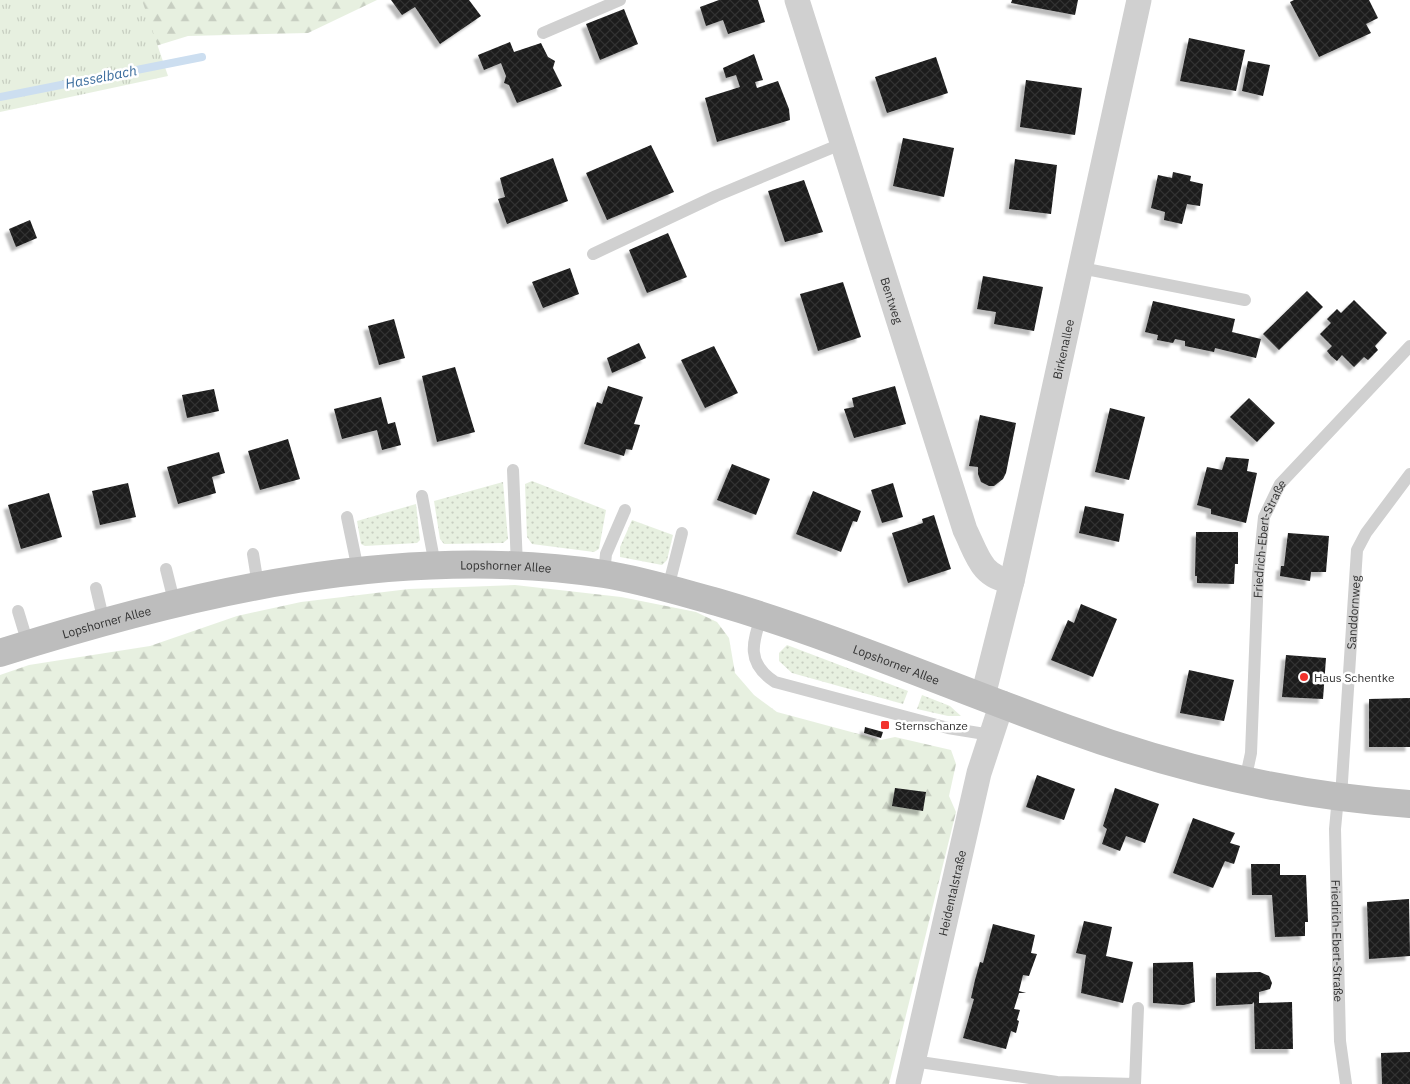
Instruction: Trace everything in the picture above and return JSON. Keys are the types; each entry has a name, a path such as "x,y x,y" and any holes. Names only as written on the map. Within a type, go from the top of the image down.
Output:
{"main road":[{"name":"Lopshorner Allee","path":"0,653 104,622 258,584 358,570 435,565 518,566 604,574 668,588 762,615 993,699"},
{"path":"993,699 1119,746 1245,781 1339,797 1410,804"}],"street":[{"name":"Bentweg","path":"797,0 841,144 966,530 985,570 998,580 1012,582"},
{"name":"Birkenallee","path":"993,699 1012,582 1139,0"},
{"name":"Heidentalstraße","path":"911,1072 979,773 991,735 993,699"}],"lane":[{"path":"543,33 620,0"},
{"path":"593,254 716,196 841,144"},
{"path":"1081,268 1245,300"},
{"name":"Friedrich-Ebert-Straße","path":"1245,781 1251,753 1258,575 1264,517 1280,484 1410,346"},
{"path":"513,470 518,566"},
{"name":"Sanddornweg","path":"1339,797 1356,550 1366,533 1410,474"},
{"path":"422,496 435,565"},
{"path":"604,574 606,554 625,510"},
{"path":"347,517 358,570"},
{"path":"668,588 682,533"},
{"path":"253,554 258,584"},
{"path":"166,569 176,605"},
{"path":"96,588 104,622"},
{"path":"18,611 28,644"},
{"path":"762,615 754,638 753,651 757,665 765,675 775,682 948,728 991,735"},
{"name":"Friedrich-Ebert-Straße","path":"1339,797 1335,830 1340,1041 1346,1084"},
{"path":"911,1072 1056,1082 1135,1084 1138,1008"}],"green space":[{"path":"0,0 377,0 308,33 188,36 0,94"},
{"path":"0,0 142,0 168,76 0,112"},
{"path":"532,481 606,510 599,549 594,552 532,544 527,537 525,484"},
{"path":"503,482 508,539 503,543 444,544 440,539 434,501"},
{"path":"416,504 420,540 417,543 365,546 361,544 357,521"},
{"path":"632,520 673,535 667,560 662,565 620,557 620,547"},
{"path":"515,585 621,597 696,612 717,622 729,638 735,673 754,695 777,712 881,740 895,737 951,750 956,764 949,796 956,812 889,1084 0,1084 0,675 29,665 150,646 237,616 301,602 409,589"},
{"path":"787,645 908,691 903,704 792,673 779,661 779,653"},
{"path":"922,695 950,706 961,716 948,716 917,709"}],"building":[{"path":"391,0 469,0 481,16 440,44 415,7 402,15"},
{"path":"719,0 758,0 765,22 728,34 723,20 706,26 700,7"},
{"path":"1012,0 1078,0 1075,15 1011,3"},
{"path":"1294,0 1369,0 1378,18 1366,24 1371,33 1319,57 1290,2"},
{"path":"624,9 638,44 600,60 586,24"},
{"path":"1189,38 1245,50 1236,91 1180,81"},
{"path":"510,42 514,52 541,43 548,57 555,61 553,68 562,86 517,103 509,85 504,83 506,76 501,63 484,70 478,55"},
{"path":"754,54 763,80 755,82 757,88 778,81 789,109 790,120 717,142 705,98 740,87 736,75 726,78 723,68"},
{"path":"936,57 948,93 887,113 875,77"},
{"path":"1248,61 1270,65 1263,96 1242,91"},
{"path":"1026,80 1082,88 1075,135 1020,127"},
{"path":"903,138 954,148 944,197 893,186"},
{"path":"651,145 674,192 607,220 586,173"},
{"path":"553,158 568,201 507,224 498,199 505,197 500,178"},
{"path":"1015,159 1057,165 1051,214 1009,209"},
{"path":"1173,172 1191,176 1190,181 1203,184 1200,206 1187,204 1182,224 1164,220 1165,212 1151,208 1158,175 1172,178"},
{"path":"804,180 823,232 785,242 768,191"},
{"path":"30,220 37,238 16,247 9,229"},
{"path":"668,233 687,277 647,293 629,250"},
{"path":"570,268 579,294 543,308 532,282"},
{"path":"983,276 1043,287 1034,331 994,324 996,312 977,309"},
{"path":"843,282 861,337 818,351 800,294"},
{"path":"1307,291 1323,307 1279,350 1263,334"},
{"path":"1354,300 1387,333 1375,346 1378,350 1368,360 1364,357 1354,367 1342,355 1337,361 1331,356 1327,351 1332,346 1320,334 1331,323 1327,319 1337,309 1341,313"},
{"path":"1153,301 1235,319 1232,332 1261,339 1256,358 1215,348 1214,352 1185,346 1185,341 1175,339 1173,343 1157,340 1158,335 1145,332"},
{"path":"394,319 405,358 379,365 368,326"},
{"path":"639,343 646,358 612,373 607,358"},
{"path":"714,346 738,393 705,408 681,360"},
{"path":"455,367 475,432 437,442 422,376"},
{"path":"608,386 643,397 634,424 640,425 632,450 626,449 624,456 584,444 597,402 602,404"},
{"path":"895,386 906,424 854,438 844,409 854,407 852,398"},
{"path":"214,389 219,411 187,418 182,395"},
{"path":"381,397 388,424 395,422 401,445 382,450 377,430 342,439 334,409"},
{"path":"1249,398 1275,423 1257,442 1230,417"},
{"path":"1110,408 1145,417 1129,480 1095,472"},
{"path":"980,415 1016,423 1006,473 1003,479 994,486 981,482 978,467 969,466"},
{"path":"288,439 300,479 260,490 248,451"},
{"path":"219,452 225,473 212,477 216,493 178,504 167,467"},
{"path":"1226,457 1249,459 1247,471 1257,473 1246,523 1211,514 1211,509 1197,505 1207,467 1222,470"},
{"path":"732,464 770,479 756,515 717,500"},
{"path":"128,483 136,517 100,525 92,491"},
{"path":"893,483 903,517 882,523 871,490"},
{"path":"813,491 861,511 857,522 853,521 841,552 796,534"},
{"path":"49,493 62,537 21,549 8,505"},
{"path":"1085,506 1124,514 1119,542 1079,533"},
{"path":"934,515 951,569 908,583 892,533 923,523 922,519"},
{"path":"1196,532 1238,532 1238,564 1235,564 1234,584 1197,583 1197,576 1195,576"},
{"path":"1288,533 1329,536 1326,572 1311,572 1310,581 1280,576 1281,566 1284,566"},
{"path":"1081,604 1117,619 1093,677 1051,660 1068,620 1074,623"},
{"name":"Haus Schentke","path":"1286,655 1326,658 1323,699 1282,697"},
{"path":"1189,670 1234,680 1224,721 1180,713"},
{"path":"1410,698 1410,747 1369,747 1369,699"},
{"path":"865,727 883,732 881,738 864,733"},
{"path":"1037,775 1075,789 1064,820 1026,807"},
{"path":"895,788 926,792 923,811 892,806"},
{"path":"1115,788 1159,804 1145,843 1126,836 1120,851 1102,844 1107,829 1103,826"},
{"path":"1193,818 1235,833 1230,843 1240,846 1234,864 1225,861 1213,888 1173,873"},
{"path":"1251,864 1280,864 1280,875 1306,875 1308,922 1305,922 1305,936 1275,937 1272,895 1252,895"},
{"path":"1409,899 1410,956 1369,959 1367,902"},
{"path":"1084,921 1112,927 1106,956 1133,962 1123,1003 1081,993 1086,955 1076,953"},
{"path":"993,924 1035,935 1031,953 1037,954 1029,976 1023,975 1019,991 1026,993 1019,993 1014,1009 1020,1010 1017,1020 1019,1021 1016,1033 1011,1031 1006,1049 963,1038 974,999 971,998 975,980 980,962 983,963"},
{"path":"1193,962 1195,1002 1184,1005 1153,1003 1153,963"},
{"path":"1260,972 1269,976 1272,983 1270,989 1259,992 1259,1003 1292,1002 1293,1049 1255,1049 1254,1002 1252,1004 1216,1006 1216,973"},
{"path":"1410,1052 1410,1084 1382,1084 1381,1053"}],"waterway":[{"name":"Hasselbach","path":"0,97 202,57"}],"place":[{"name":"Haus Schentke","path":"1304,677"},
{"name":"Sternschanze","path":"885,725"}]}
